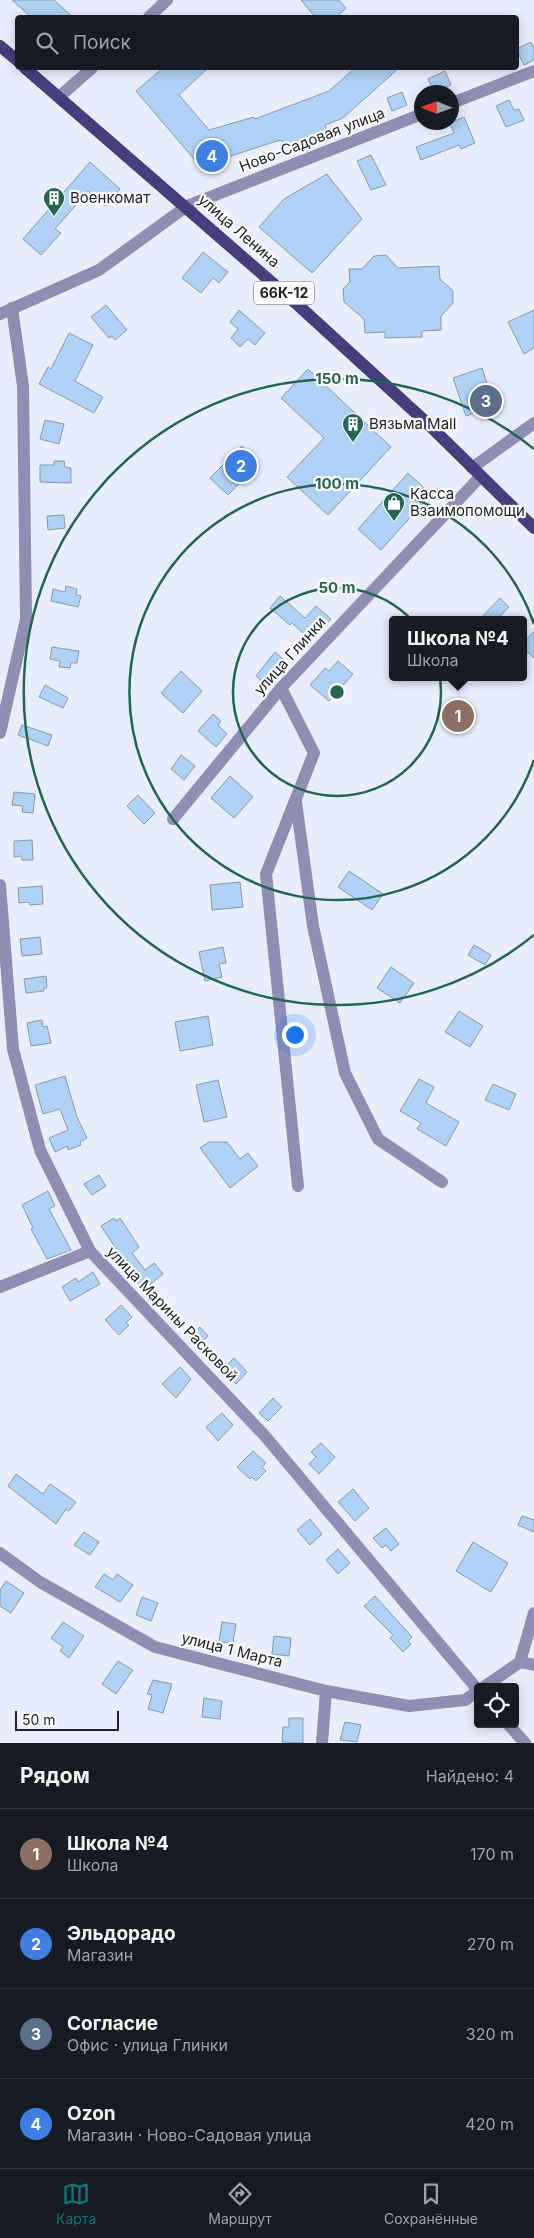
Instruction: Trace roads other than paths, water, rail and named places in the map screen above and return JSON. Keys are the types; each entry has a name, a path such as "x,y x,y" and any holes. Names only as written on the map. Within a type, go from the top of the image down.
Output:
{"main road":[{"path":"0,46 15,58"},
{"name":"улица Ленина","path":"27,70 187,206 394,392 534,528"}],"street":[{"path":"151,15 167,0"},
{"path":"59,97 90,70"},
{"path":"459,100 534,71"},
{"name":"Ново-Садовая улица","path":"0,314 99,270 187,206 414,117"},
{"path":"0,733 26,619 23,386 12,308"},
{"name":"улица Глинки","path":"173,819 282,688 476,473 534,423"},
{"path":"282,688 314,753 266,874 298,1186"},
{"path":"296,799 313,926 346,1073 378,1139 442,1182"},
{"name":"улица Марины Расковой","path":"0,885 13,1049 40,1150 90,1251 265,1436 474,1685"},
{"path":"0,1287 90,1251"},
{"name":"улица 1 Марта","path":"0,1553 40,1582 155,1647 326,1690 409,1706 465,1700 474,1693"},
{"path":"490,1683 520,1662 534,1613"},
{"path":"520,1662 534,1665"},
{"path":"322,1743 326,1690"},
{"path":"512,1728 525,1743"}],"place":[{"name":"Ozon","path":"212,156"},
{"name":"Военкомат","path":"54,217"},
{"name":"Согласие","path":"486,401"},
{"name":"Вязьма Mall","path":"353,443"},
{"name":"Эльдорадо","path":"241,466"},
{"name":"Касса Взаимопомощи","path":"394,522"},
{"name":"Школа №4","path":"458,716"}]}
